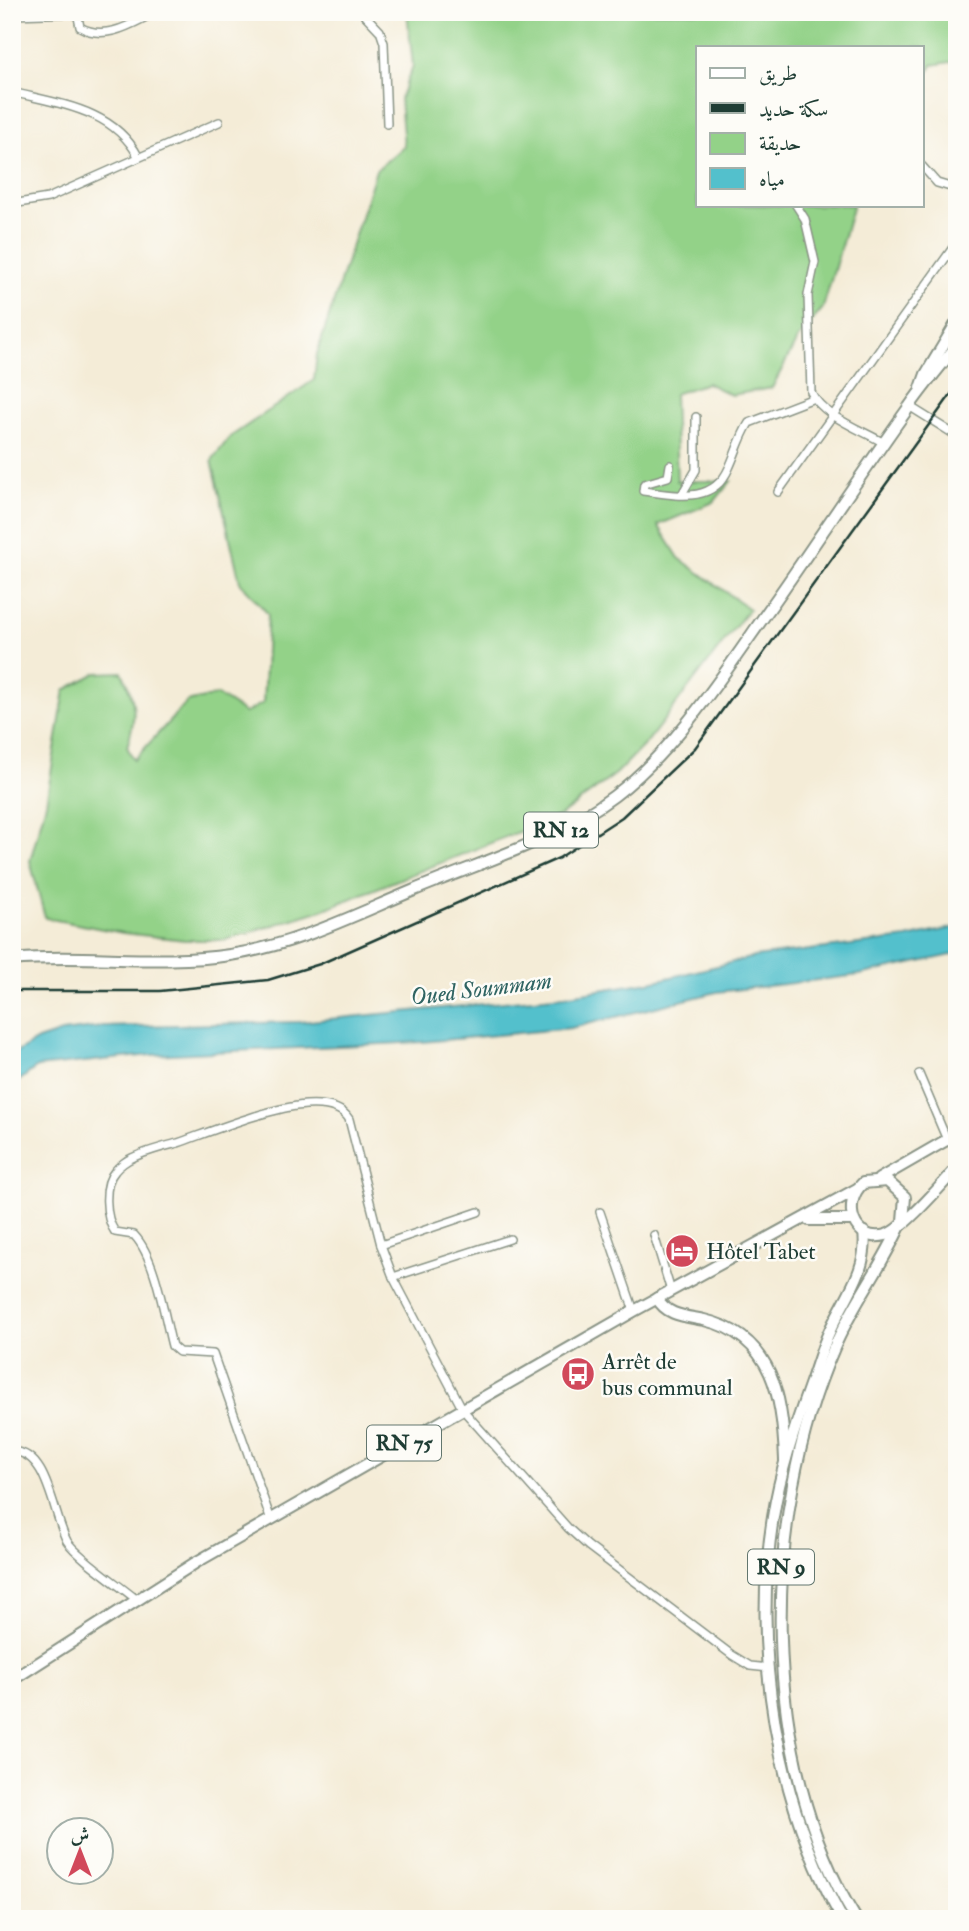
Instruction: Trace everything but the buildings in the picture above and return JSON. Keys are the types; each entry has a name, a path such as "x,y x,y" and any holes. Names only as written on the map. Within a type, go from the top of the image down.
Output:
{"main road":[{"name":"RN 12","path":"921,391 926,374 957,322"},
{"name":"RN 12","path":"12,960 43,957 206,958 271,946 318,931 518,850 575,823 626,786 667,746 740,650 909,406 957,345"},
{"path":"879,1179 901,1190 907,1205 902,1223 879,1236 864,1232 853,1220 850,1203 857,1189 863,1183 879,1179 952,1137"},
{"name":"RN 9","path":"856,1919 836,1882 813,1825 800,1774 783,1666 781,1577 785,1526 796,1467 833,1350 902,1223 957,1168"},
{"name":"RN 75","path":"12,1679 271,1520 657,1298 857,1189"},
{"name":"RN 75","path":"803,1220 853,1220"},
{"name":"RN 9","path":"842,1919 825,1888 792,1793 776,1724 769,1668 766,1599 772,1519 785,1464 828,1334 864,1264 864,1232"},
{"path":"657,1298 671,1313 710,1321 735,1333 766,1363 783,1412 785,1464"}],"street":[{"path":"12,15 77,12 80,27 91,33 117,31 156,12"},
{"path":"134,12 136,21"},
{"path":"362,12 380,31 384,43 387,124"},
{"path":"12,92 71,104 102,119 129,139 138,156"},
{"path":"12,204 48,198 219,122"},
{"path":"923,167 937,183 957,189"},
{"path":"797,206 805,219 815,262 808,295 808,358 814,398 834,415 884,443"},
{"path":"778,492 914,298 957,242"},
{"path":"670,465 664,480 644,484 642,489 696,497 723,479 749,422 814,398"},
{"path":"909,406 957,436"},
{"path":"682,494 696,470 696,417"},
{"path":"919,1074 952,1137"},
{"path":"271,1520 213,1354 179,1352 172,1346 154,1277 140,1241 134,1235 115,1232 111,1227 107,1202 109,1182 115,1171 132,1158 306,1105 333,1107 344,1111 349,1119 381,1245 393,1277 463,1410 587,1546 732,1656 750,1666 769,1668"},
{"path":"381,1245 478,1212"},
{"path":"600,1212 634,1311"},
{"path":"654,1235 671,1291"},
{"path":"393,1277 510,1239"},
{"path":"12,1452 22,1451 37,1461 68,1543 137,1600"}],"green space":[{"path":"407,12 957,12 957,61 932,65 923,83 923,46 696,46 696,206 853,206 823,308 798,338 772,388 731,395 707,383 674,394 677,481 731,481 714,502 658,525 679,558 749,609 647,742 617,773 561,815 322,910 225,940 185,940 123,933 45,918 30,861 46,803 65,690 96,673 122,672 134,708 127,747 134,760 187,702 217,695 245,713 263,703 268,614 240,582 212,460 230,437 314,380 317,354 376,170 404,146 400,99 413,66"}],"water":[{"path":"957,927 957,954 859,975 717,992 571,1028 422,1042 151,1055 37,1067 12,1086 12,1055 38,1040 62,1032 102,1027 299,1022 564,996 655,981 754,957 907,938"}],"railway":[{"path":"12,991 160,991 268,980 320,964 559,858 622,817 695,748 957,386"}],"place":[{"name":"Hôtel Tabet","path":"682,1251"},
{"name":"Arrêt de bus communal","path":"578,1374"}],"water label":[{"name":"Oued Soummam","path":"481,989"}]}
